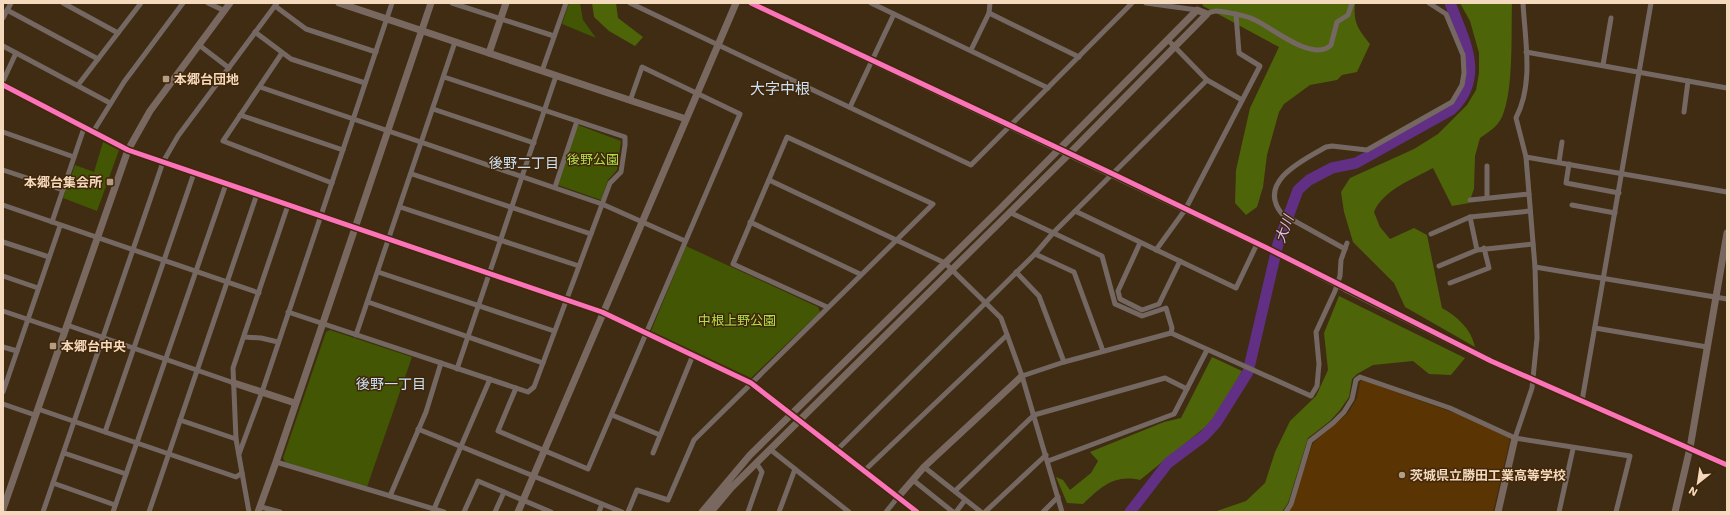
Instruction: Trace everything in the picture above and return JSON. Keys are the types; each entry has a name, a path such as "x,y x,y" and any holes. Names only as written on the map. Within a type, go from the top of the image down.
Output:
{"street":[{"path":"3,18 11,3"},
{"path":"63,3 118,32"},
{"path":"93,132 124,82 183,3"},
{"path":"208,3 224,11"},
{"path":"8,512 3,510 5,499 37,412 128,150 150,111 230,3"},
{"path":"339,3 686,119"},
{"path":"239,454 262,392 392,3"},
{"path":"280,512 260,509 430,3"},
{"path":"452,3 467,5 500,19 554,36"},
{"path":"489,54 506,3"},
{"path":"542,71 566,3"},
{"path":"630,3 971,165 1132,3"},
{"path":"518,512 602,312 736,3"},
{"path":"751,3 1266,248 1490,361 1727,465"},
{"path":"871,3 1048,88"},
{"path":"971,50 989,13 990,3"},
{"path":"1146,3 1197,10 1207,14"},
{"path":"711,512 731,488 757,464 952,268 1069,154 1210,11 1236,14 1254,19 1294,44 1314,49 1322,49 1330,45 1337,22 1348,15 1352,3"},
{"path":"1345,249 1284,216 1276,206 1276,185 1290,168 1326,147 1367,150 1452,102 1462,84 1464,73 1463,55 1446,14 1429,3"},
{"path":"1500,512 1515,438 1532,388 1537,338 1535,267 1526,157 1516,118 1522,105 1528,74 1523,3"},
{"path":"1582,401 1651,3"},
{"path":"78,85 139,4"},
{"path":"43,512 163,162 178,136 276,4 306,29 376,52"},
{"path":"7,10 98,58"},
{"path":"702,512 750,455 946,263 1197,10"},
{"path":"989,13 1078,57"},
{"path":"850,107 894,14"},
{"path":"1156,250 1185,210 1260,66 1239,53 1236,14"},
{"path":"1603,65 1611,18"},
{"path":"255,32 292,59 365,84"},
{"path":"1168,40 1207,80 1242,100"},
{"path":"356,335 412,174 455,42"},
{"path":"199,45 229,68"},
{"path":"3,46 110,103"},
{"path":"1526,52 1727,88"},
{"path":"3,80 16,53"},
{"path":"282,53 223,141 332,183"},
{"path":"516,388 498,431 588,468 740,114 642,67 630,101"},
{"path":"457,369 556,76"},
{"path":"288,312 528,392 534,387 610,183 621,172 625,137 444,77"},
{"path":"837,450 1035,254 1053,233 1207,80"},
{"path":"1684,112 1688,81"},
{"path":"3,85 128,150 288,206 602,312 646,332 751,383 917,512"},
{"path":"260,87 422,141 602,204 685,241"},
{"path":"433,109 534,143"},
{"path":"240,116 343,150"},
{"path":"555,187 576,121"},
{"path":"52,222 84,128"},
{"path":"3,132 74,157"},
{"path":"628,512 637,490 668,500 694,440 827,307 860,274 933,204 787,137 732,264 827,307"},
{"path":"1559,162 1562,142"},
{"path":"1526,157 1727,192"},
{"path":"1569,164 1566,183 1619,193"},
{"path":"1487,166 1487,197"},
{"path":"3,170 63,190"},
{"path":"105,432 194,173"},
{"path":"412,174 591,234"},
{"path":"769,180 946,263 1001,318 1022,376 1062,512"},
{"path":"113,512 226,184"},
{"path":"149,512 257,194"},
{"path":"1470,200 1487,197 1529,194"},
{"path":"3,205 60,226 259,293"},
{"path":"1572,205 1615,213"},
{"path":"249,512 236,439 233,368 288,206"},
{"path":"400,207 579,266"},
{"path":"1076,211 1236,288 1257,244"},
{"path":"1431,234 1470,218 1530,211"},
{"path":"1009,212 1102,256 1115,304 1142,316 1166,308 1172,328 1171,333"},
{"path":"1470,218 1477,250"},
{"path":"750,222 860,274"},
{"path":"3,392 5,382 60,226"},
{"path":"1675,512 1690,448 1727,233"},
{"path":"3,242 49,257"},
{"path":"1140,243 1118,291 1120,299 1142,310 1159,304 1180,261"},
{"path":"886,512 924,467 1022,376 1103,351 1171,333 1311,396 1317,386 1319,364 1316,332 1335,291 1345,249 1348,243"},
{"path":"1439,266 1484,248 1533,244"},
{"path":"1450,283 1489,268 1484,248"},
{"path":"1035,254 1074,272 1103,351"},
{"path":"1535,267 1727,299"},
{"path":"378,272 554,331"},
{"path":"1016,272 1039,296 1064,362"},
{"path":"3,276 38,288"},
{"path":"368,302 543,363"},
{"path":"3,311 28,320 103,338 296,403"},
{"path":"1595,328 1707,347"},
{"path":"864,471 1007,335"},
{"path":"244,337 261,338 278,342"},
{"path":"3,346 17,351"},
{"path":"1048,461 1174,414 1207,350"},
{"path":"653,453 693,356"},
{"path":"390,496 418,429 441,363"},
{"path":"1286,512 1291,504 1310,441 1333,423 1344,412 1355,393 1356,380 1360,377 1450,408 1515,438 1630,456 1616,512"},
{"path":"955,491 1034,415 1165,378 1187,389"},
{"path":"434,509 490,379"},
{"path":"3,404 74,421 236,477 242,473"},
{"path":"612,415 660,435"},
{"path":"180,420 236,439"},
{"path":"418,429 622,512"},
{"path":"1559,512 1573,448"},
{"path":"771,450 849,512"},
{"path":"64,453 126,474"},
{"path":"985,512 1046,455"},
{"path":"276,462 444,512"},
{"path":"748,512 762,472 757,464"},
{"path":"924,467 980,512"},
{"path":"780,512 795,469"},
{"path":"913,480 954,512 965,500"},
{"path":"464,512 478,481 551,512"},
{"path":"53,483 115,505"},
{"path":"495,512 504,492"},
{"path":"1043,512 1048,509 1058,497"},
{"path":"599,512 602,504"}],"shaded area":[{"name":"茨城県立勝田工業高等学校","path":"1362,380 1460,415 1508,437 1510,440 1493,512 1289,512 1313,443 1348,413 1357,398 1360,382"}],"green space":[{"path":"569,3 580,3 583,20 596,38 562,24"},
{"path":"592,3 616,3 618,18 643,37 635,46 609,31 594,17"},
{"path":"1202,3 1355,3 1357,25 1370,44 1357,72 1342,75 1337,80 1310,85 1284,104 1279,112 1267,155 1263,187 1257,207 1246,215 1235,203 1236,170 1250,108 1279,47 1203,6"},
{"path":"1460,3 1512,3 1512,45 1506,106 1498,124 1480,138 1475,156 1474,189 1469,203 1452,206 1433,168 1391,191 1378,204 1374,212 1380,227 1390,239 1414,228 1427,235 1442,308 1463,324 1467,329 1475,347 1405,307 1394,283 1353,242 1344,212 1341,192 1350,178 1414,149 1438,134 1467,105 1476,90 1479,73 1479,53 1470,21"},
{"name":"後野公園","path":"578,125 621,141 617,170 608,180 601,200 558,185"},
{"path":"103,142 119,150 97,211 63,198 75,165 94,172"},
{"name":"中根上野公園","path":"686,246 818,307 820,312 751,378 651,331"},
{"path":"1339,296 1465,358 1451,375 1429,374 1413,361 1373,365 1357,374 1352,379 1349,397 1340,410 1330,421 1308,438 1288,503 1282,512 1214,512 1246,501 1265,483 1275,452 1290,421 1316,396 1328,370 1324,333"},
{"path":"330,330 412,357 367,487 285,462 283,458 326,332"},
{"path":"1212,357 1242,371 1214,420 1140,480 1115,480 1102,487 1083,504 1067,503 1056,477 1063,480 1070,490 1091,473 1098,461 1090,452 1164,422 1181,418"}],"waterway":[{"name":"大川","path":"1130,512 1168,463 1204,436 1216,423 1248,372 1278,244 1298,190 1309,180 1332,168 1356,163 1451,110 1462,97 1468,85 1470,71 1469,58 1466,44 1450,3"}],"cycle path":[{"path":"751,3 1267,248 1491,361 1727,465"},
{"path":"3,85 128,150 602,312 751,383 917,512"}],"place":[{"name":"本郷台団地","path":"166,79"},
{"name":"本郷台集会所","path":"110,182"},
{"name":"本郷台中央","path":"53,346"},
{"name":"茨城県立勝田工業高等学校","path":"1402,475"}],"district":[{"name":"大字中根","path":"780,89"},
{"name":"後野二丁目","path":"524,163"},
{"name":"後野一丁目","path":"391,384"}]}
